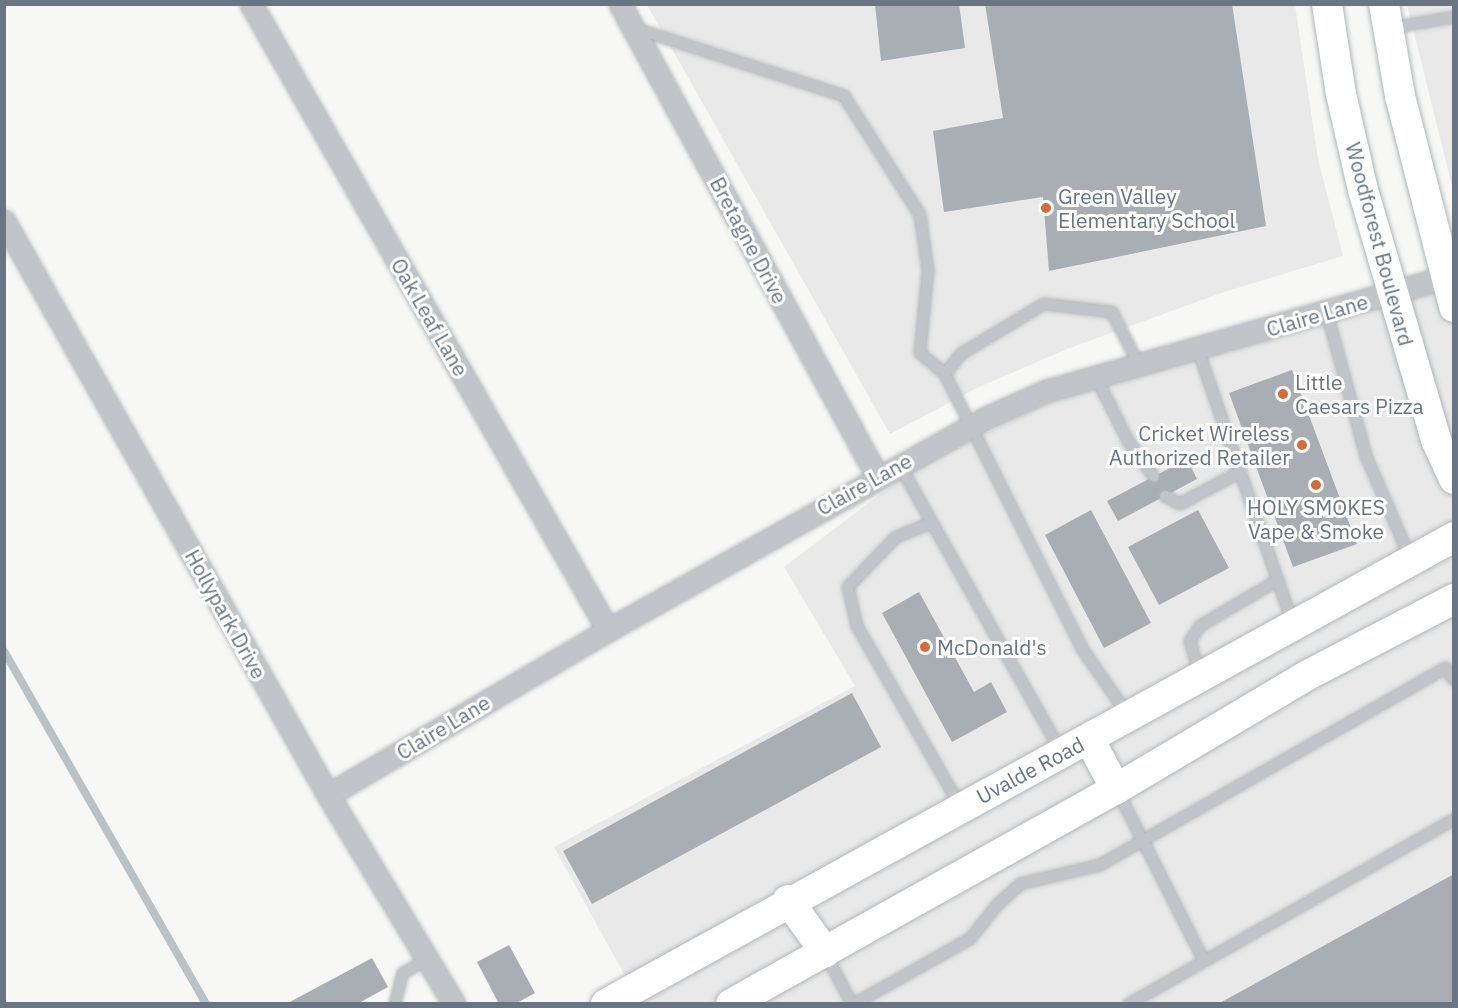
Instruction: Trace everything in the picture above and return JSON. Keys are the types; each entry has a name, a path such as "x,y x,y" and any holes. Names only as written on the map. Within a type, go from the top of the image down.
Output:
{"main road":[{"name":"Woodforest Boulevard","path":"1327,4 1343,105 1392,294 1436,440 1454,479"},
{"path":"1385,16 1400,96 1449,276 1454,307"},
{"name":"Uvalde Road","path":"606,1004 788,900 1062,754 1200,675 1454,537"},
{"path":"731,1004 1116,789 1306,676 1454,599"},
{"path":"1089,739 1116,789"},
{"path":"788,900 825,952"}],"street":[{"name":"Oak Leaf Lane","path":"251,4 608,630"},
{"name":"Bretagne Drive","path":"620,4 877,476"},
{"name":"Hollypark Drive","path":"4,221 328,795 454,1004"},
{"name":"Claire Lane","path":"328,795 608,630 969,426 1046,391 1139,366 1197,347 1327,313 1449,276"}],"lane":[{"path":"1385,16 1454,17"},
{"path":"634,28 844,96 920,215 928,270 920,353 945,374 1083,650 1128,716"},
{"path":"945,374 961,354 1044,304 1112,312 1139,366"},
{"path":"1327,313 1366,456 1411,560"},
{"path":"1197,347 1293,625"},
{"path":"1096,377 1128,441 1154,477"},
{"path":"899,464 930,523 1062,754"},
{"path":"1165,496 1180,504 1240,472"},
{"path":"930,523 896,537 848,587 857,626 960,807"},
{"path":"1200,675 1190,641 1200,626 1278,580"},
{"path":"825,952 853,1004 970,939 997,904 1020,884 1030,879 1083,872 1143,841 1446,668 1454,680"},
{"path":"1116,789 1204,961"},
{"path":"1129,1004 1454,819"},
{"path":"395,1004 403,973 428,959"}],"shaded area":[{"name":"Green Valley Elementary School","path":"647,5 1295,5 1318,159 1343,256 1224,292 1067,349 979,387 890,434"},
{"path":"1407,5 1453,5 1453,190"},
{"path":"1453,285 1453,1003 640,1003 554,847 855,686 784,567 915,468 1073,391"}],"building":[{"path":"875,4 959,4 965,48 881,61"},
{"path":"985,4 1232,4 1266,226 1049,271 1043,197 944,212 933,131 1003,118"},
{"path":"1292,370 1357,544 1293,567 1229,393"},
{"path":"1187,459 1197,479 1118,521 1107,501"},
{"path":"1091,510 1151,623 1104,648 1045,535"},
{"path":"1198,510 1229,568 1159,605 1128,547"},
{"name":"McDonald's","path":"919,592 974,692 991,682 1007,712 952,742 882,613"},
{"path":"852,693 881,747 592,904 563,851"},
{"path":"1454,874 1454,1004 1218,1004"},
{"path":"509,945 535,993 515,1004 499,1004 477,962"},
{"path":"372,958 388,987 357,1004 286,1004"}],"waterway":[{"path":"4,651 206,1004"}],"place":[{"name":"Green Valley Elementary School","path":"1046,208"},
{"name":"Little Caesars Pizza","path":"1283,394"},
{"name":"Cricket Wireless Authorized Retailer","path":"1302,445"},
{"name":"HOLY SMOKES Vape & Smoke","path":"1316,485"},
{"name":"McDonald's","path":"925,647"}]}
